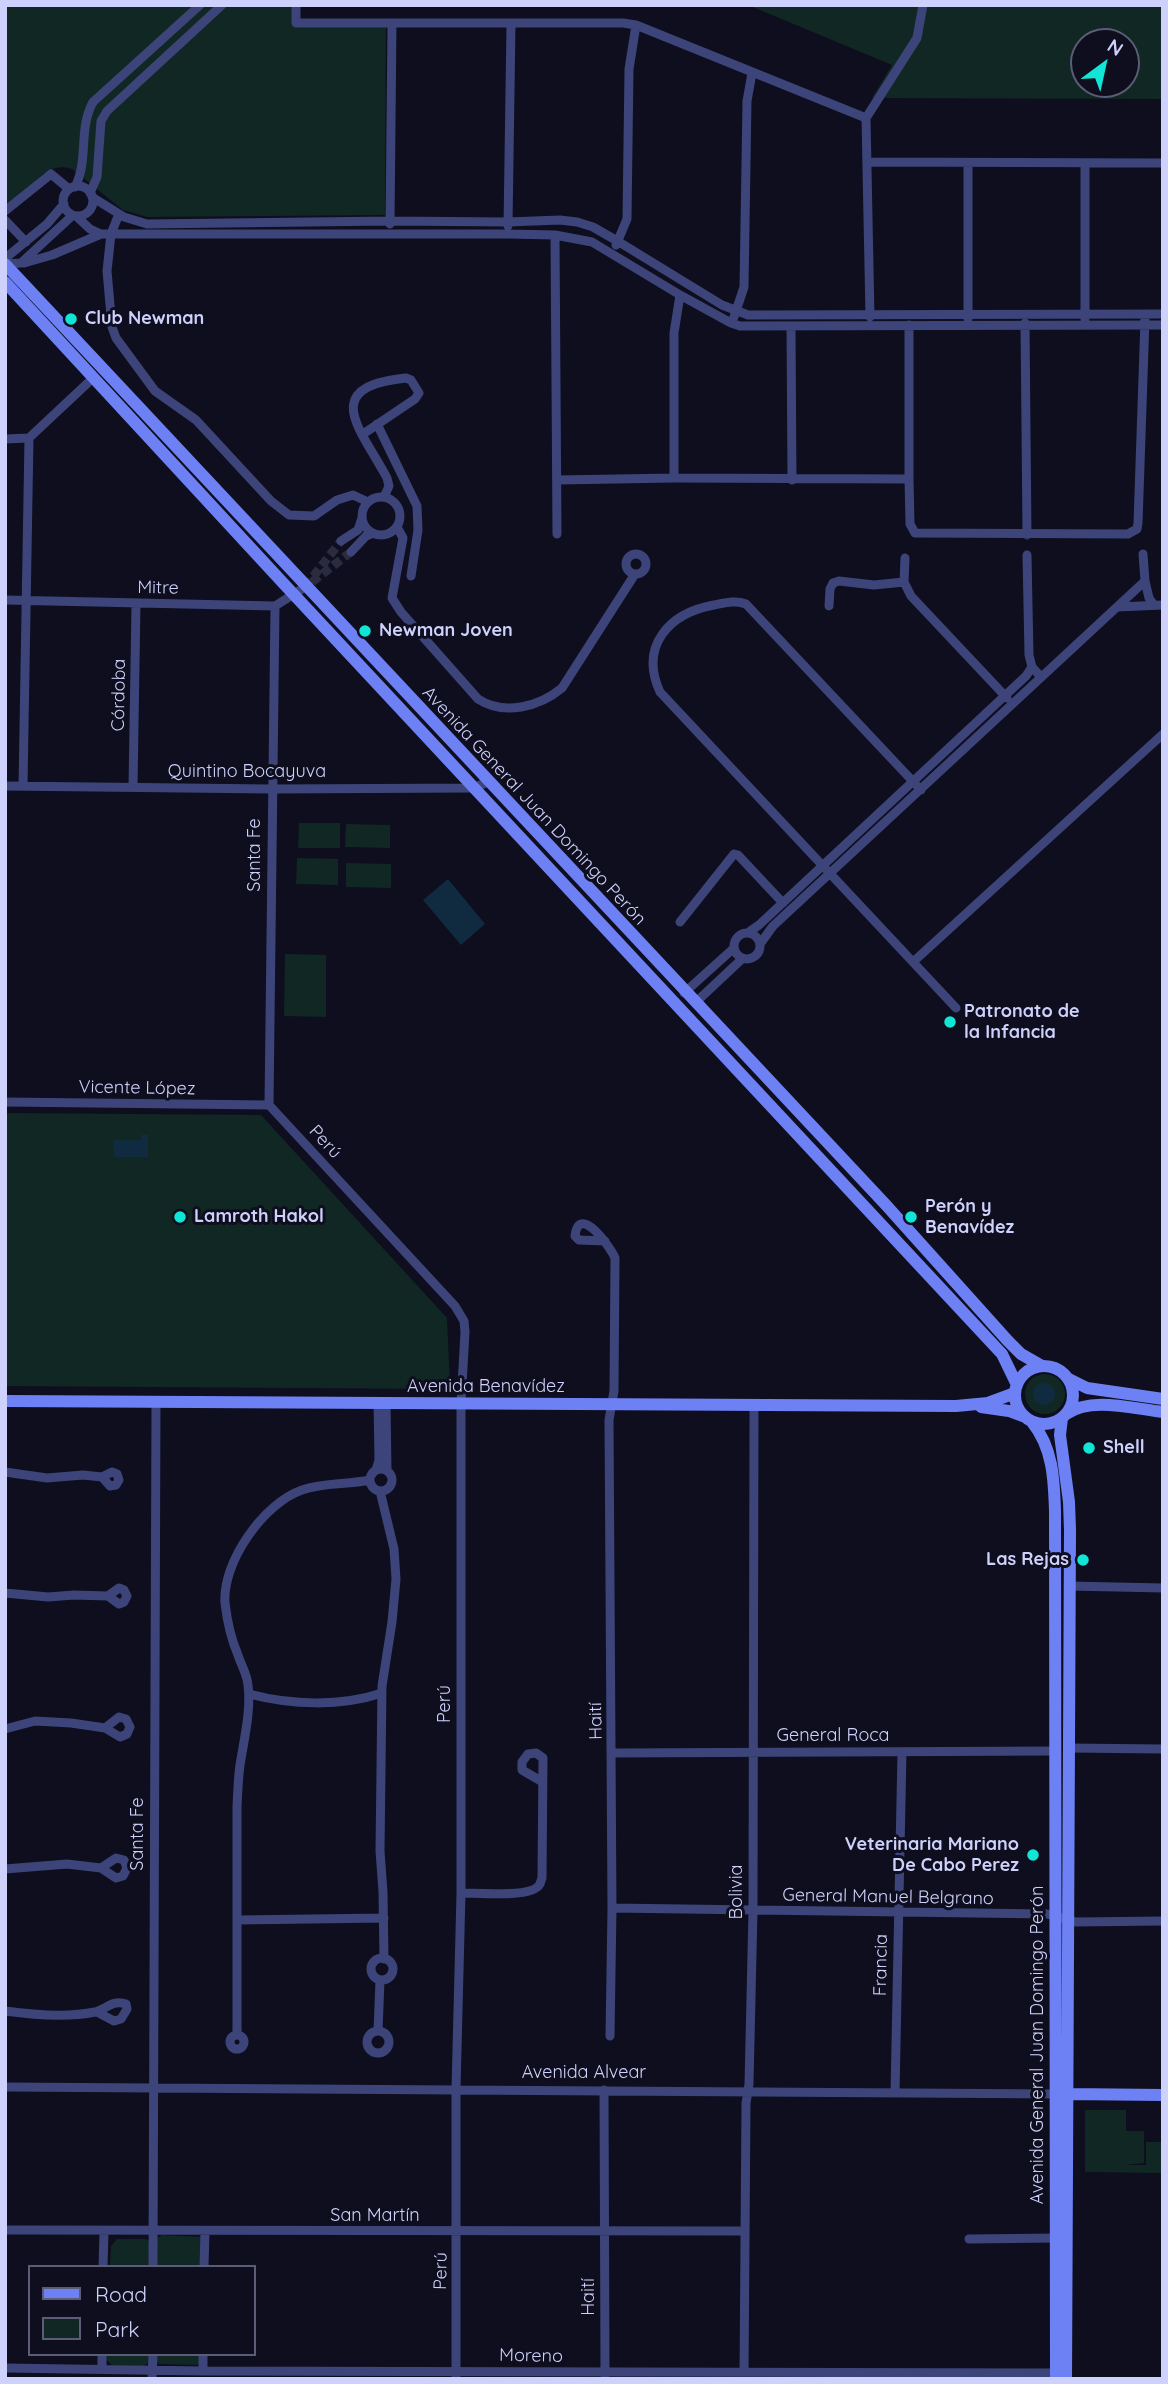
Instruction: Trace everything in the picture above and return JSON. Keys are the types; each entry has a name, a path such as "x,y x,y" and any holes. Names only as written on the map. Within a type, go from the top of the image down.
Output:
{"main road":[{"name":"Avenida General Juan Domingo Perón","path":"5,263 684,993 886,1205 1008,1341 1021,1354 1042,1366"},
{"name":"Avenida General Juan Domingo Perón","path":"5,282 292,594 1002,1354 1016,1389"},
{"path":"1163,1399 1087,1388 1068,1379 1057,1369 1042,1366 1027,1371 1016,1389 1017,1406 1029,1419 1048,1424 1075,1408 1091,1405 1163,1412"},
{"path":"1064,1416 1073,1397 1068,1379"},
{"name":"Avenida Benavídez","path":"5,1402 967,1405 988,1403 1016,1389"},
{"name":"Avenida Benavídez","path":"967,1405 1009,1411 1029,1419"},
{"name":"Avenida General Juan Domingo Perón","path":"1062,1750 1069,1586 1069,1503 1060,1435 1064,1416"},
{"name":"Avenida General Juan Domingo Perón","path":"1029,1419 1040,1432 1048,1450 1055,1488 1062,1750 1060,2377"},
{"name":"Avenida General Juan Domingo Perón","path":"1060,2377 1056,2238 1062,2094"},
{"name":"Avenida Alvear","path":"1062,2094 1163,2095"}],"street":[{"path":"200,5 93,102 86,113 82,174 64,196 64,204 67,211 90,229 106,234 555,234 592,242 680,295 740,326 1163,325"},
{"path":"22,263 74,215 89,211 97,177 101,121 107,111 222,5"},
{"path":"296,5 296,23 623,23 866,118"},
{"path":"870,326 866,118 917,38 923,5"},
{"path":"390,234 392,23"},
{"path":"509,234 511,24"},
{"path":"610,253 619,242 626,219 629,69 636,26"},
{"path":"731,323 744,287 747,101 752,73"},
{"path":"868,162 1163,163"},
{"path":"968,163 968,325"},
{"path":"1085,163 1086,325"},
{"path":"5,211 51,174 72,188 83,188 119,214 147,224 577,222 593,227 699,292 736,312 748,315 1163,314"},
{"path":"64,204 47,224 8,256 5,263 22,263 106,234"},
{"path":"119,214 106,234 111,327 116,338 155,391 196,420 271,501 289,515 314,516 347,496 361,496 368,502"},
{"path":"5,219 26,242"},
{"path":"555,234 557,534"},
{"path":"674,478 674,333 680,295"},
{"path":"1025,314 1027,535"},
{"path":"909,326 910,524 915,533 1128,534 1136,529 1139,523 1145,314"},
{"path":"791,326 792,480"},
{"path":"5,439 29,439 93,378"},
{"path":"362,434 415,399 419,393 411,380 384,380 360,390 355,396 354,417 362,434 387,478 389,486 384,497"},
{"path":"377,424 417,506 418,530 411,576"},
{"path":"23,786 29,439"},
{"path":"557,480 909,479"},
{"path":"341,541 358,530 362,512 373,498 384,497 395,502 399,508 400,521 397,527 386,534 373,533 366,536 351,552"},
{"path":"399,508 417,506"},
{"path":"362,519 373,533"},
{"path":"397,527 403,538 392,598 401,612 478,699 489,706 507,709 531,705 551,697 562,688 635,573"},
{"path":"1143,554 1146,592 1159,605"},
{"path":"1027,555 1029,655 1032,667 1041,677"},
{"path":"905,558 904,582 911,596 1013,705"},
{"path":"829,606 830,589 833,583 839,581 874,585 904,582"},
{"path":"695,1003 743,958 755,955 773,926 1145,581"},
{"path":"275,606 305,587"},
{"name":"Mitre","path":"5,600 275,606"},
{"path":"921,790 746,604 738,601 696,608 671,623 662,635 652,663 654,679 660,692 956,1008"},
{"name":"Córdoba","path":"134,788 135,604"},
{"path":"1117,607 1159,605"},
{"name":"Santa Fe","path":"269,1105 275,606"},
{"path":"684,993 734,947 737,937 748,933 783,903 1026,676 1032,667"},
{"path":"913,962 1163,733"},
{"name":"Quintino Bocayuva","path":"5,786 473,788 488,782"},
{"path":"680,922 734,854 738,855 783,903"},
{"path":"748,933 756,936 760,944"},
{"path":"734,947 736,954 743,958"},
{"name":"Vicente López","path":"5,1102 269,1105"},
{"name":"Perú","path":"269,1105 455,1306 461,1314 465,1332 461,1403 461,1893 456,2089 456,2375"},
{"name":"Haití","path":"605,1241 615,1258 614,1391 609,1420 612,1753 610,2036"},
{"name":"Santa Fe","path":"153,2265 156,1401"},
{"path":"382,1403 387,1471 391,1476 391,1483 387,1489 380,1491 374,1489 370,1480 379,1460 382,1403"},
{"name":"Bolivia","path":"744,2376 746,2104 753,1911 754,1405"},
{"path":"376,1470 387,1471"},
{"path":"5,1472 40,1478 83,1475 102,1477"},
{"path":"237,2035 238,1779 249,1694 244,1670 229,1628 225,1603 228,1581 241,1548 262,1520 285,1499 300,1490 318,1485 370,1480"},
{"path":"380,1491 394,1549 396,1579 382,1693 380,1851 384,1958"},
{"path":"1069,1586 1163,1588"},
{"path":"5,1593 48,1597 108,1596"},
{"path":"249,1694 288,1701 342,1702 382,1693"},
{"path":"5,1729 35,1721 105,1728"},
{"name":"General Roca","path":"612,1753 1163,1749"},
{"name":"Francia","path":"895,2093 902,1752"},
{"path":"461,1893 522,1892 540,1886 541,1781"},
{"path":"5,1869 67,1864 101,1868"},
{"name":"General Manuel Belgrano","path":"612,1908 1047,1914 1061,1919 1163,1921"},
{"path":"237,1920 384,1918"},
{"path":"384,1958 390,1961 393,1971 390,1977 380,1980 372,1973 372,1966 376,1960 384,1958"},
{"path":"378,2031 380,1980"},
{"path":"5,2011 51,2015 97,2012"},
{"name":"Avenida Alvear","path":"5,2087 1062,2094"},
{"name":"Haití","path":"604,2090 605,2376"},
{"name":"San Martín","path":"5,2230 744,2231"},
{"path":"103,2265 104,2231"},
{"path":"204,2265 205,2231"},
{"path":"969,2239 1056,2238"},
{"path":"102,2356 102,2368"},
{"path":"152,2374 153,2356"},
{"path":"203,2356 203,2371"},
{"name":"Moreno","path":"5,2368 102,2368 152,2374 203,2371 456,2375 1060,2377"}],"green space":[{"path":"5,5 292,5 293,27 386,26 385,215 147,217 123,210 72,169 62,167 44,174 5,206"},
{"path":"748,5 1163,5 1163,99 872,98 892,65"},
{"path":"299,823 340,823 340,848 298,848"},
{"path":"346,824 390,825 390,848 345,847"},
{"path":"297,858 338,859 338,885 296,884"},
{"path":"346,863 391,864 391,888 346,887"},
{"path":"285,954 326,955 326,1017 284,1016"},
{"name":"Lamroth Hakol","path":"5,1113 261,1115 447,1318 450,1385 440,1389 5,1386"},
{"path":"1045,1374 1059,1380 1065,1394 1059,1408 1045,1414 1031,1408 1025,1394 1031,1380"},
{"path":"1085,2110 1126,2110 1126,2131 1144,2131 1144,2163 1126,2165 1146,2165 1146,2142 1163,2142 1163,2173 1085,2172"},
{"path":"162,2235 202,2237 203,2265 156,2265 156,2239"},
{"path":"117,2239 145,2239 149,2241 150,2265 110,2265 111,2246"},
{"path":"106,2356 149,2356 149,2362 144,2366 112,2365"},
{"path":"155,2356 201,2356 197,2365 156,2363"}],"water":[{"path":"448,879 485,924 461,945 423,900"},
{"path":"141,1135 148,1135 148,1157 114,1157 113,1140 141,1140"},
{"path":"1044,1383 1052,1386 1055,1394 1052,1402 1044,1405 1036,1402 1033,1394 1036,1386"}],"tunnel":[{"path":"305,587 341,541"},
{"path":"312,582 351,552"}],"place":[{"name":"Club Newman","path":"71,319"},
{"name":"Newman Joven","path":"365,631"},
{"name":"Patronato de la Infancia","path":"950,1022"},
{"name":"Lamroth Hakol","path":"180,1217"},
{"name":"Perón y Benavídez","path":"911,1217"},
{"name":"Shell","path":"1089,1448"},
{"name":"Las Rejas","path":"1083,1560"},
{"name":"Veterinaria Mariano De Cabo Perez","path":"1033,1855"}]}
